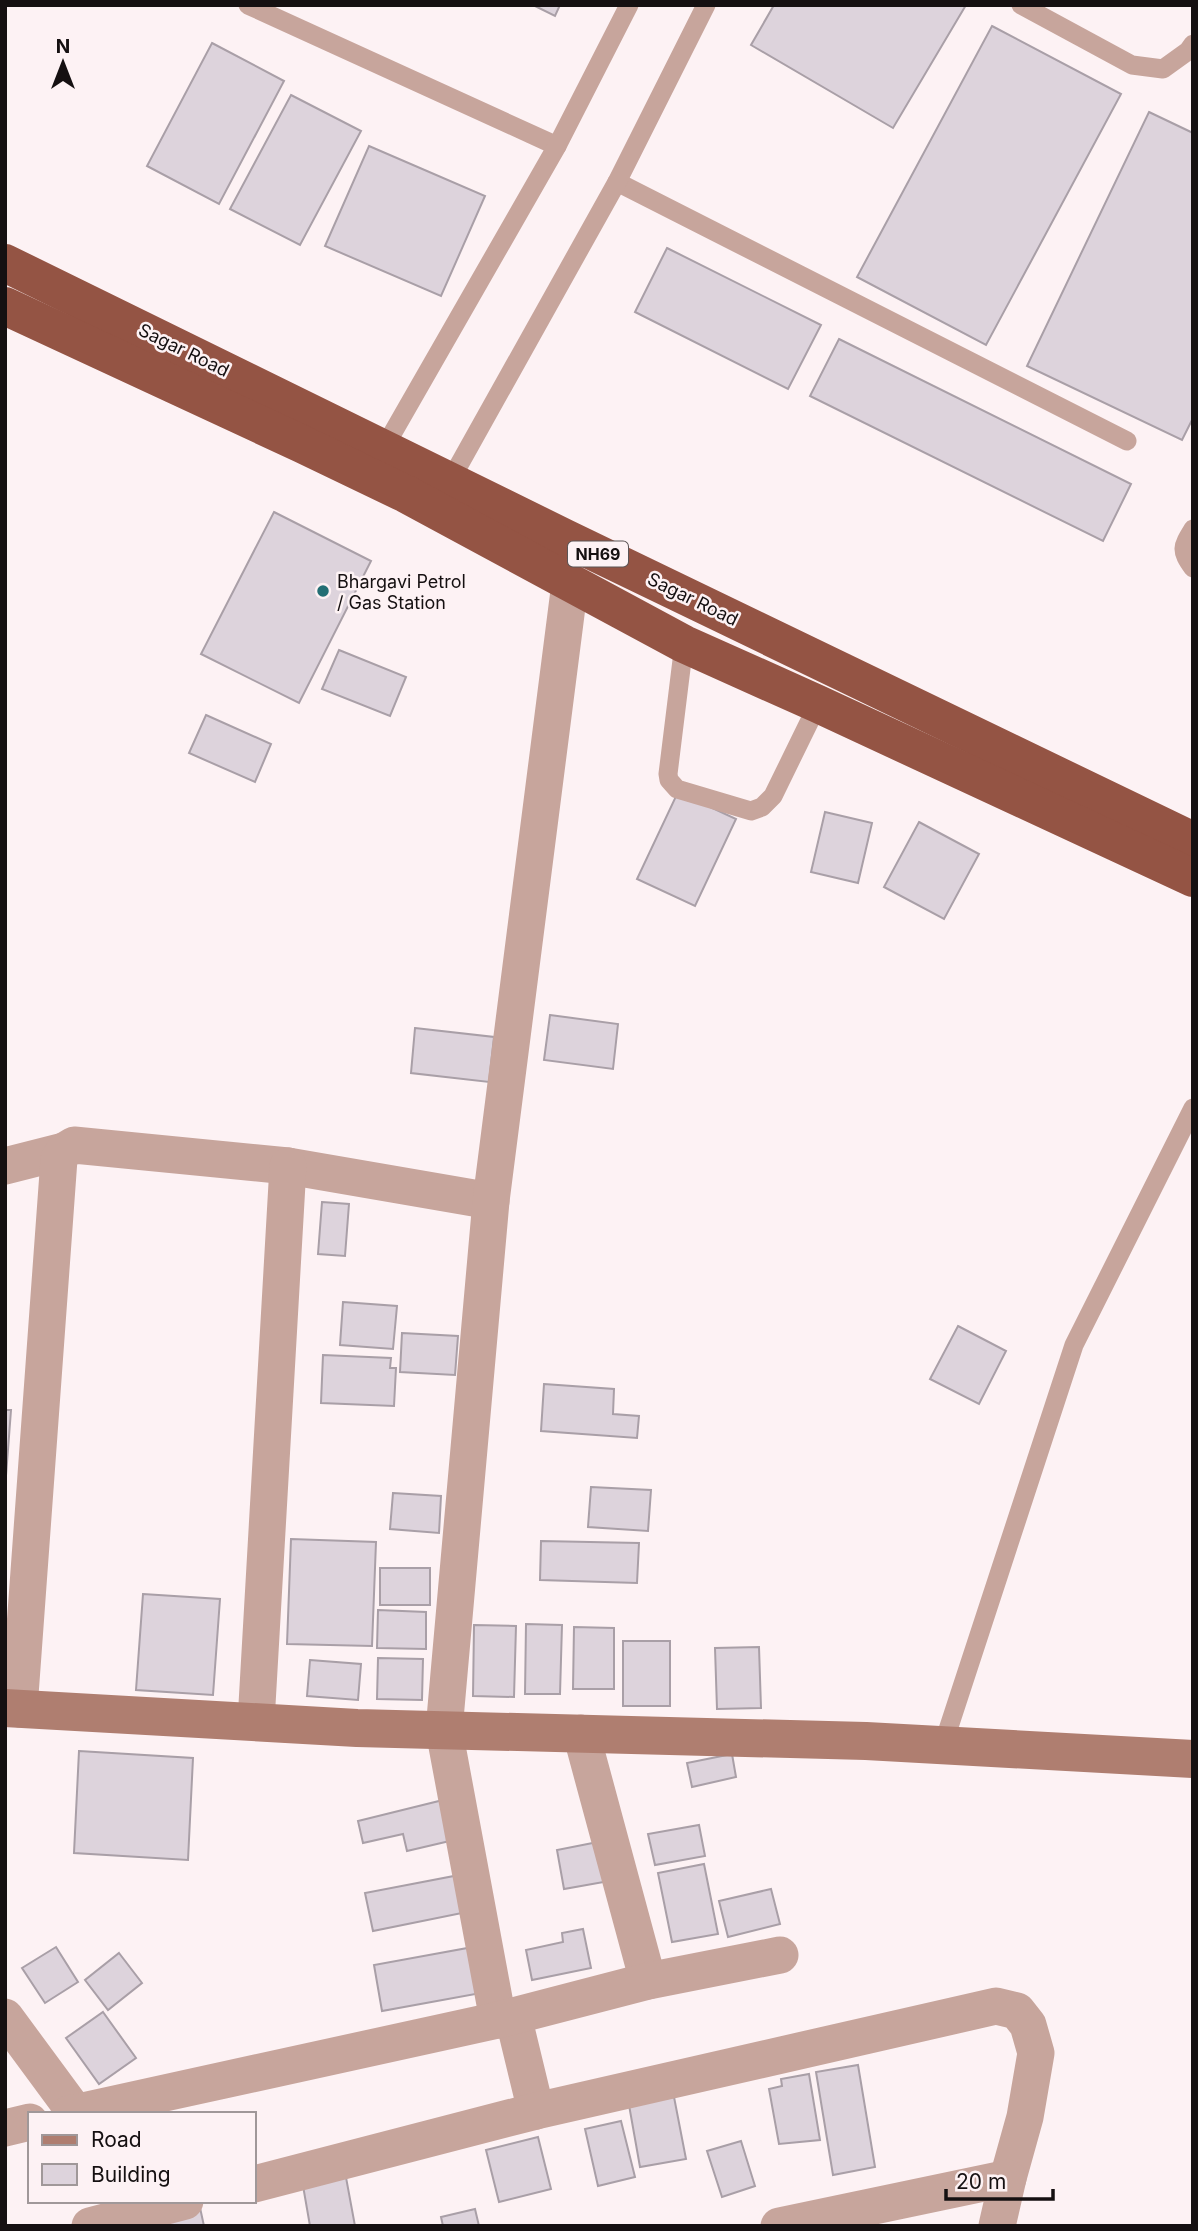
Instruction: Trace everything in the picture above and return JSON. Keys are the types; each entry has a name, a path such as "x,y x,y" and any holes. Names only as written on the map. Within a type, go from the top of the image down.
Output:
{"highway":[{"name":"Sagar Road","path":"5,263 384,448 570,583 684,644 1193,878"},
{"name":"Sagar Road","path":"5,306 426,481 1193,841"}],"main road":[{"path":"12,1709 357,1728 866,1741 1192,1756"}],"street":[{"path":"531,2095 510,2026 444,1730 491,1201 570,583"},
{"path":"5,1167 64,1151 74,1145 288,1166 491,1201"},
{"path":"12,1709 59,1159 64,1151"},
{"path":"256,1722 288,1166"},
{"path":"581,1734 648,1981"},
{"path":"77,2112 510,2026 648,1981 780,1955"},
{"path":"256,2183 531,2095 996,2006 1017,2011 1028,2025 1036,2053 1026,2116 1007,2178 997,2226"},
{"path":"5,2017 71,2112"},
{"path":"5,2128 28,2122"},
{"path":"779,2226 1007,2178"},
{"path":"90,2226 177,2203"}],"lane":[{"path":"248,5 556,146"},
{"path":"384,448 556,146 629,5"},
{"path":"426,481 617,183 706,5"},
{"path":"1021,5 1051,12 1132,65 1163,69 1188,51 1193,44"},
{"path":"617,183 1127,441"},
{"path":"1193,528 1183,545 1184,555 1193,568"},
{"path":"684,644 668,774 669,780 677,789 751,811 762,807 773,796 818,704"},
{"path":"943,1745 1074,1345 1193,1108"}],"building":[{"path":"533,5 560,5 555,16"},
{"path":"774,5 966,5 893,128 751,45"},
{"path":"992,26 1121,94 986,345 857,277"},
{"path":"212,43 284,81 219,204 147,166"},
{"path":"291,95 361,131 300,245 230,209"},
{"path":"1149,112 1193,133 1193,418 1182,440 1027,366"},
{"path":"369,146 485,196 441,296 325,246"},
{"path":"667,248 821,325 788,389 635,312"},
{"path":"839,339 1131,484 1103,541 810,396"},
{"path":"274,512 371,561 299,703 201,654"},
{"path":"339,650 406,677 390,716 322,689"},
{"path":"206,715 271,744 255,782 189,753"},
{"path":"678,792 736,819 695,906 637,879"},
{"path":"825,812 872,823 858,883 811,872"},
{"path":"919,822 979,854 944,919 884,887"},
{"path":"550,1015 618,1024 613,1069 544,1060"},
{"path":"415,1028 494,1037 489,1082 411,1073"},
{"path":"322,1202 349,1204 345,1256 318,1254"},
{"path":"343,1302 397,1306 393,1349 340,1345"},
{"path":"958,1326 1006,1351 979,1404 930,1379"},
{"path":"402,1333 458,1336 455,1375 400,1372"},
{"path":"323,1355 391,1358 390,1368 396,1368 394,1406 321,1403"},
{"path":"544,1384 614,1389 613,1414 639,1416 637,1438 541,1431"},
{"path":"5,1410 11,1410 5,1489"},
{"path":"591,1487 651,1490 648,1531 588,1527"},
{"path":"393,1493 441,1496 439,1533 390,1529"},
{"path":"291,1539 376,1542 372,1646 287,1644"},
{"path":"541,1541 639,1543 637,1583 540,1580"},
{"path":"380,1568 430,1568 430,1605 380,1605"},
{"path":"143,1594 220,1599 213,1695 136,1690"},
{"path":"378,1610 426,1612 426,1649 377,1648"},
{"path":"526,1624 562,1625 560,1694 525,1694"},
{"path":"474,1625 516,1626 514,1697 473,1696"},
{"path":"574,1627 614,1628 614,1689 573,1689"},
{"path":"623,1641 670,1641 670,1706 623,1706"},
{"path":"759,1647 761,1708 717,1709 715,1648"},
{"path":"378,1658 423,1659 422,1700 377,1699"},
{"path":"310,1660 361,1664 358,1700 307,1696"},
{"path":"79,1751 193,1758 188,1860 74,1853"},
{"path":"732,1754 736,1777 692,1787 687,1763"},
{"path":"443,1800 454,1840 407,1851 403,1834 363,1843 358,1821"},
{"path":"699,1825 705,1856 655,1865 648,1834"},
{"path":"608,1840 615,1880 564,1889 557,1850"},
{"path":"704,1864 718,1934 672,1942 658,1873"},
{"path":"454,1876 462,1913 373,1931 365,1893"},
{"path":"771,1889 780,1924 728,1937 719,1901"},
{"path":"583,1929 591,1968 532,1980 526,1950 563,1942 562,1933"},
{"path":"56,1947 78,1982 45,2003 22,1968"},
{"path":"473,1947 481,1993 382,2011 374,1965"},
{"path":"119,1953 142,1983 108,2010 85,1980"},
{"path":"103,2012 136,2058 99,2084 66,2038"},
{"path":"858,2065 875,2167 833,2175 816,2072"},
{"path":"809,2074 820,2140 779,2144 769,2089 782,2086 781,2079"},
{"path":"674,2097 686,2159 640,2167 629,2105"},
{"path":"621,2121 635,2177 598,2186 585,2129"},
{"path":"538,2137 551,2189 499,2202 486,2150"},
{"path":"741,2141 755,2186 722,2197 707,2151"},
{"path":"345,2172 355,2226 310,2226 302,2180"},
{"path":"199,2203 204,2226 157,2226"},
{"path":"475,2209 479,2226 443,2226 441,2217"}],"place":[{"name":"Bhargavi Petrol / Gas Station","path":"323,591"}]}
